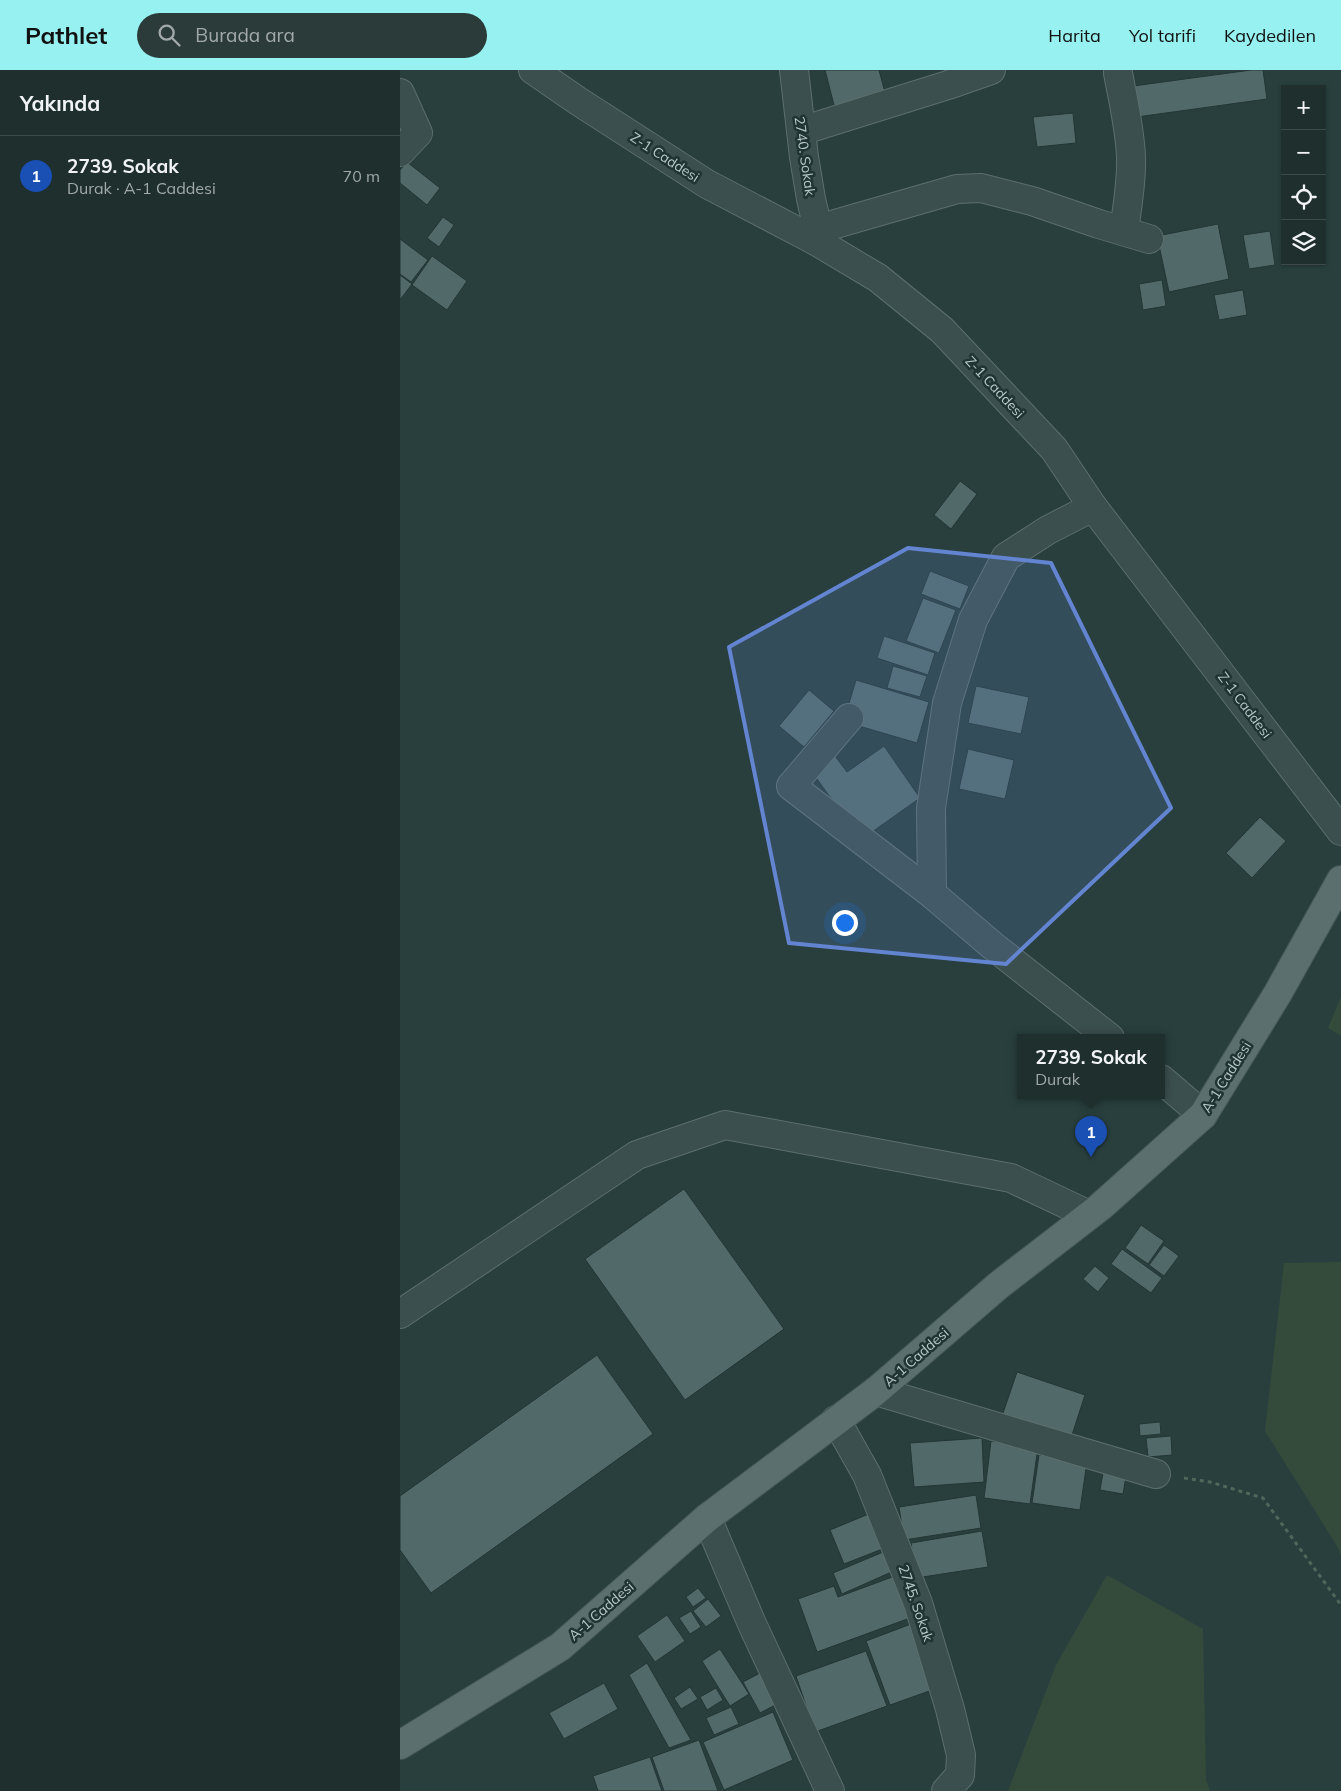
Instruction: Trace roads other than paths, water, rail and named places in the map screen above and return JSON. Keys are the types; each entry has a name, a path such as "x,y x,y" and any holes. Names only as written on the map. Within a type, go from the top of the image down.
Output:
{"main road":[{"name":"A-1 Caddesi","path":"400,1745 560,1647 707,1518 876,1391 999,1285 1089,1215 1203,1115 1278,994 1341,880"}],"street":[{"name":"Z-1 Caddesi","path":"534,70 578,101 707,184 817,235 878,278 942,330 1054,449 1093,507 1341,831"},
{"name":"2740. Sokak","path":"794,70 817,235"},
{"path":"801,131 948,86 991,70"},
{"path":"817,235 957,189 981,188 1032,201 1136,235 1129,191 1131,158 1128,126 1118,73"},
{"path":"400,93 418,133 400,152"},
{"path":"932,894 931,808 947,703 973,620 1006,557 1048,530 1093,507"},
{"path":"848,718 791,786 932,894 993,946 1105,1034"},
{"path":"1165,1082 1203,1115"},
{"path":"400,1314 637,1155 725,1125 1011,1178 1089,1215"},
{"path":"876,1391 1156,1474"},
{"name":"2745. Sokak","path":"836,1420 867,1476 918,1603 950,1709 962,1755 960,1775 946,1791"},
{"path":"707,1518 752,1624 830,1791"}],"place":[{"name":"2739. Sokak","path":"1091,1157"}]}
